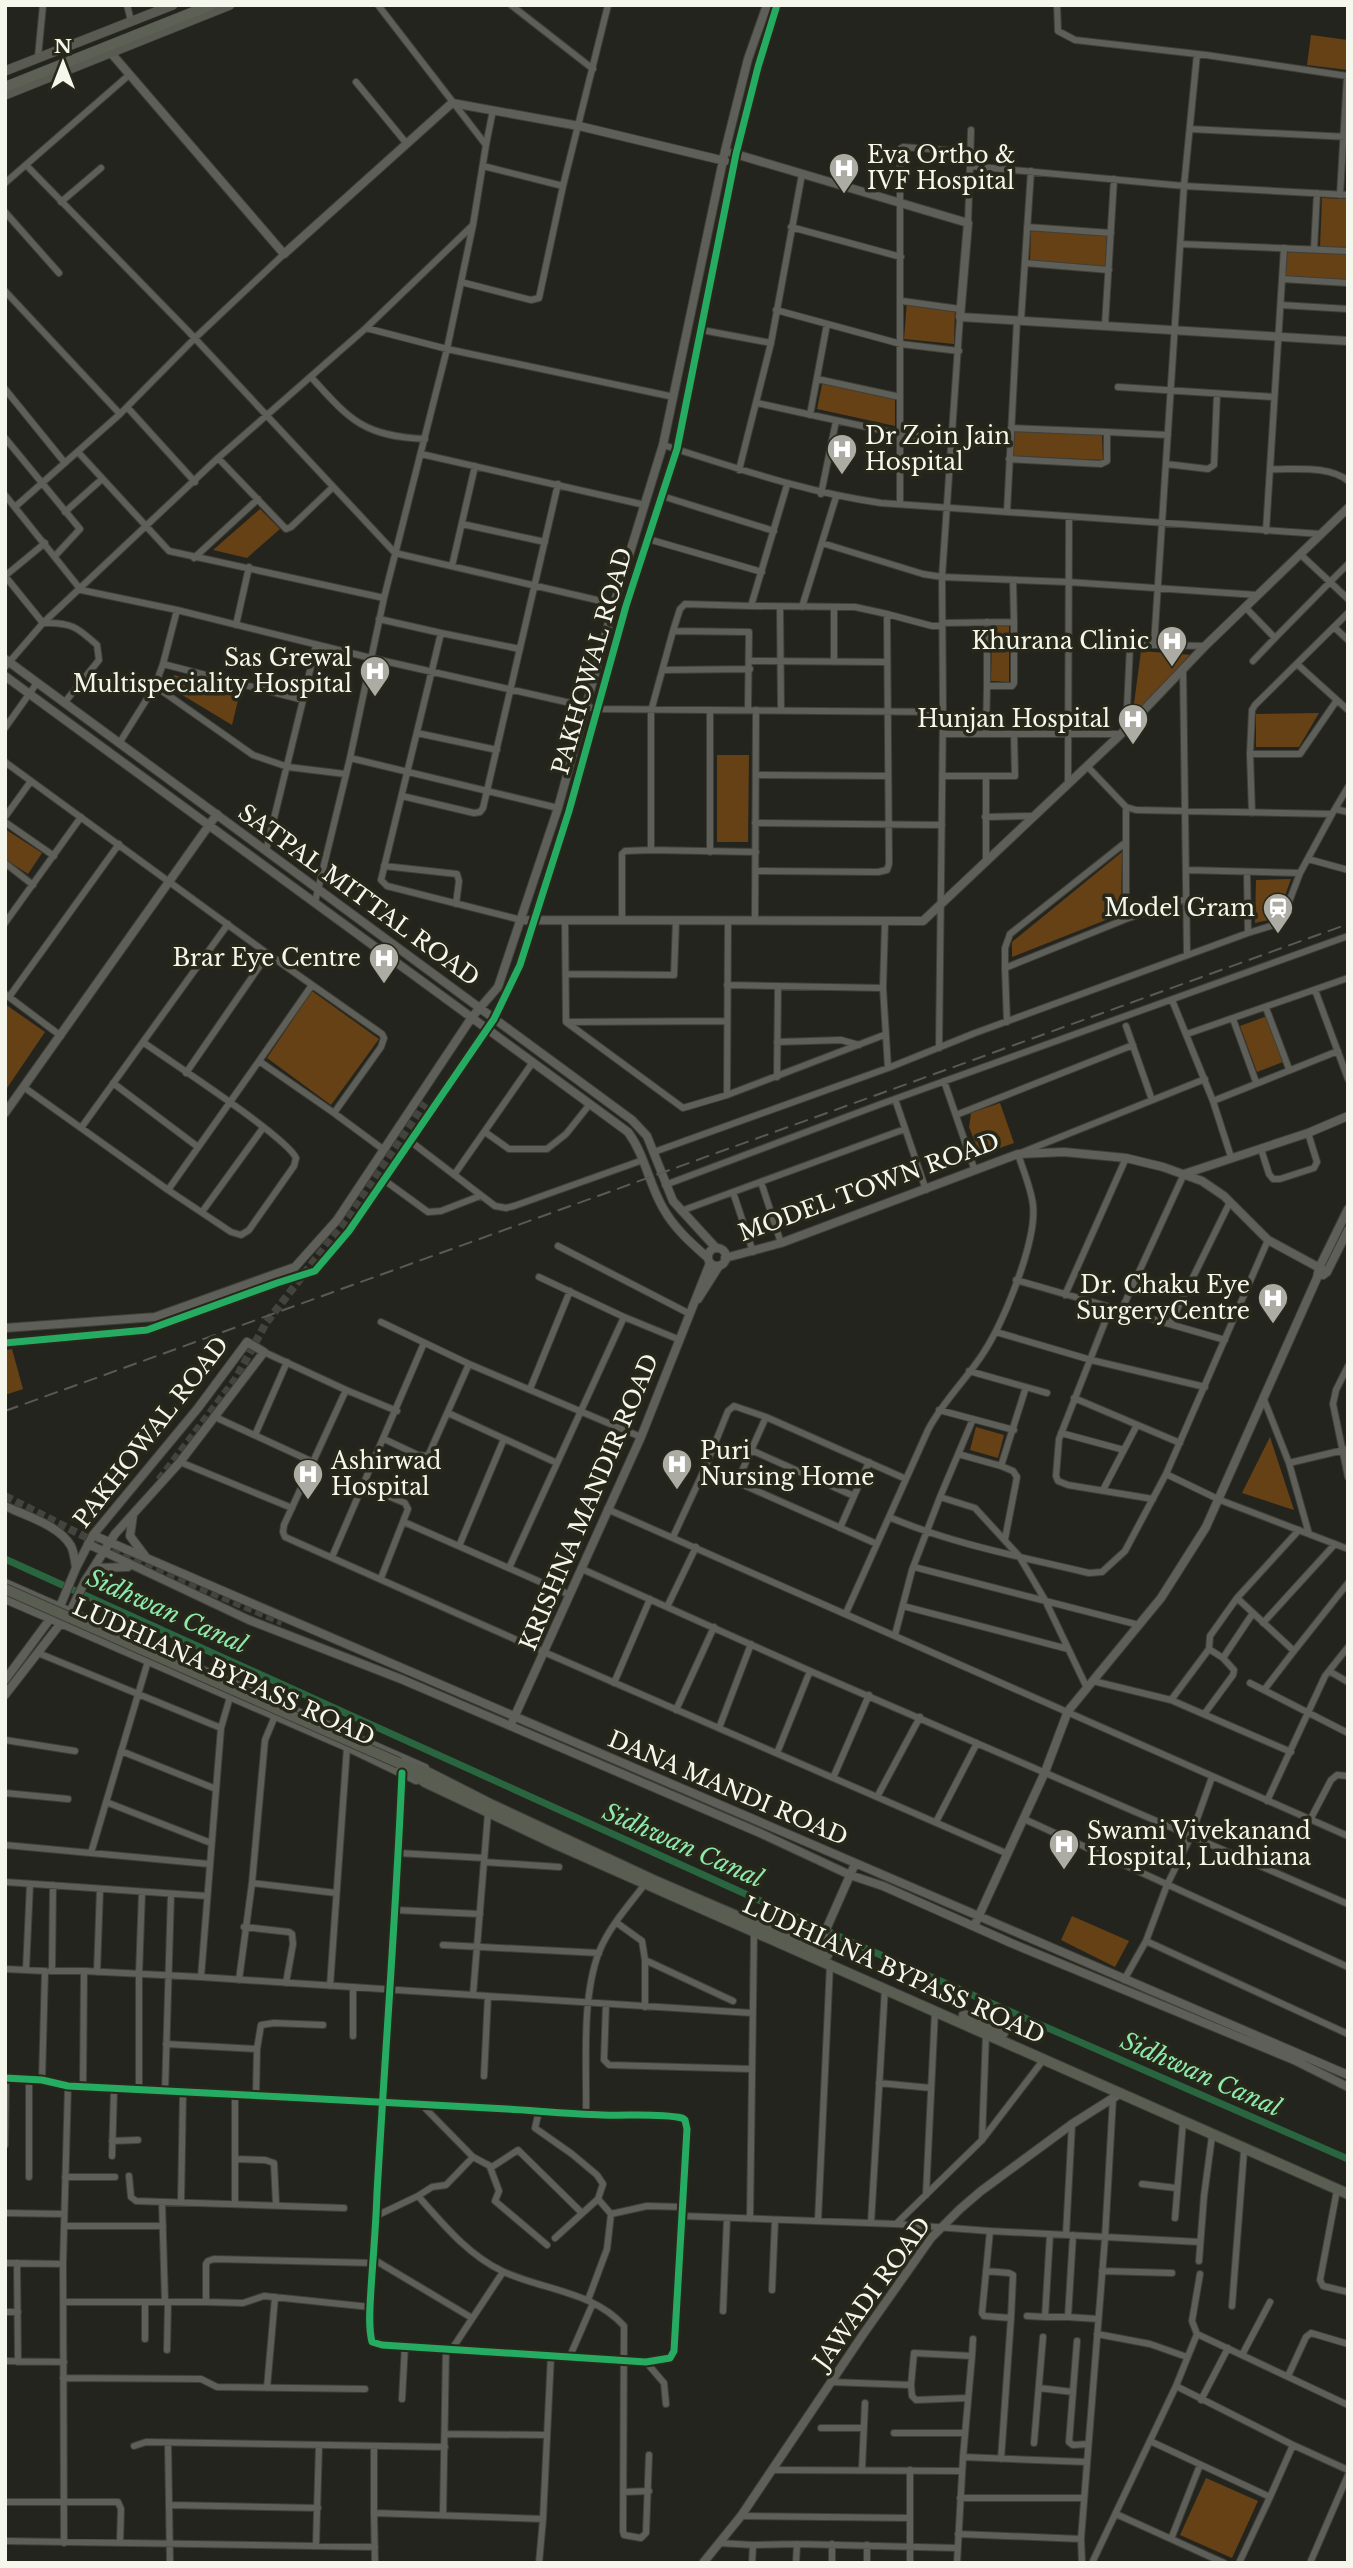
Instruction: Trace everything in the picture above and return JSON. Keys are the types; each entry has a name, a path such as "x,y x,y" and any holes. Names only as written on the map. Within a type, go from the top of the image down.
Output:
{"highway":[{"path":"5,1589 427,1778"},
{"name":"LUDHIANA BYPASS ROAD","path":"427,1778 488,1813 645,1884 986,2033 1244,2151 1344,2190"},
{"name":"LUDHIANA BYPASS ROAD","path":"427,1778 1128,2088 1344,2190"}],"main road":[{"path":"5,71 173,5"},
{"path":"5,80 194,5"},
{"path":"5,86 211,5"},
{"path":"5,95 230,5"}],"street":[{"path":"38,57 43,5"},
{"path":"127,5 131,21"},
{"path":"378,5 486,145"},
{"path":"510,5 593,69"},
{"name":"PAKHOWAL ROAD","path":"276,1278 295,1267 337,1220 472,1017 498,987 558,808 614,604 663,445 724,156 748,59 767,5"},
{"name":"PAKHOWAL ROAD","path":"276,1278 315,1272 335,1249 494,1019 520,965 677,449 736,158 758,67 778,5"},
{"path":"970,166 1184,186 1344,195 1348,76 1065,36 1058,31 1057,5"},
{"path":"461,282 531,300 539,298 607,6"},
{"path":"111,53 284,254"},
{"path":"1154,645 1184,186 1197,54"},
{"path":"5,183 129,75"},
{"path":"356,82 407,144"},
{"path":"452,103 736,158 901,201 968,223"},
{"path":"15,507 120,414 284,254 452,103"},
{"path":"316,902 379,619 447,349 493,110"},
{"path":"1190,129 1345,137"},
{"path":"939,1048 942,577 968,223 971,130"},
{"path":"900,504 901,148 971,152"},
{"path":"27,166 195,338 395,554 614,604"},
{"path":"483,166 563,186"},
{"path":"61,202 101,168"},
{"path":"1007,512 1031,172"},
{"path":"739,470 771,342 802,174"},
{"path":"1105,325 1114,179"},
{"path":"1314,249 1317,194"},
{"path":"5,212 59,273"},
{"path":"7,663 43,623 148,527 218,458 366,328 473,225"},
{"path":"1027,227 1111,233"},
{"path":"791,228 901,257"},
{"path":"1181,244 1348,251"},
{"path":"1266,531 1284,248"},
{"path":"1025,263 1109,270"},
{"path":"1282,279 1348,283"},
{"path":"5,291 120,414"},
{"path":"902,301 960,313 1019,320 1348,341"},
{"path":"1281,305 1348,309"},
{"path":"776,310 901,344 959,351"},
{"path":"810,415 827,324"},
{"path":"366,328 447,349 674,397"},
{"path":"702,330 771,342"},
{"path":"311,377 355,422 386,434 425,439"},
{"path":"817,379 900,397"},
{"path":"1118,387 1274,397"},
{"path":"5,389 65,463"},
{"path":"1166,464 1208,469 1213,467 1217,394"},
{"path":"757,403 900,434 952,440"},
{"path":"127,407 195,482"},
{"path":"821,494 836,421"},
{"path":"1011,428 1168,435"},
{"path":"1009,459 1104,464 1107,461 1107,432"},
{"path":"5,438 80,531 55,555"},
{"path":"663,445 787,485 836,497 1161,525 1321,534"},
{"path":"78,452 169,551 384,598"},
{"path":"421,454 645,505"},
{"path":"218,458 285,528 289,529 333,487"},
{"path":"452,565 475,466"},
{"path":"1270,469 1329,472 1341,475 1348,481"},
{"path":"65,512 102,480"},
{"path":"402,796 478,813 483,808 558,484"},
{"path":"751,606 787,485"},
{"path":"5,495 81,590 177,610 370,658 597,709 943,712"},
{"path":"662,496 774,531"},
{"path":"802,607 836,497"},
{"path":"194,558 258,499"},
{"path":"441,633 381,880 387,886 521,920 923,921 1124,731 1205,646 1348,508"},
{"path":"1068,782 1069,517"},
{"path":"462,524 545,542"},
{"path":"648,539 762,572"},
{"path":"822,543 923,574 942,577 1258,594"},
{"path":"43,623 5,576 45,544"},
{"path":"1300,554 1348,599"},
{"path":"1253,661 1348,564"},
{"path":"236,625 249,567"},
{"path":"987,686 1014,685 1013,580"},
{"path":"650,850 651,711 682,605 864,608 932,626 1014,622"},
{"path":"780,607 781,709"},
{"path":"834,607 834,662"},
{"path":"1245,607 1275,638"},
{"path":"120,742 155,686 177,610"},
{"path":"1252,813 1252,710 1348,613"},
{"path":"756,871 887,870 887,614"},
{"path":"379,619 520,649"},
{"path":"986,734 987,622"},
{"path":"43,623 74,625 97,645 100,652 99,660 65,702"},
{"path":"1334,627 1348,639"},
{"path":"673,631 750,632 756,775 755,920"},
{"path":"265,851 288,767 316,645"},
{"path":"1124,731 1130,646 1205,646"},
{"path":"663,670 780,661 887,662"},
{"name":"SATPAL MITTAL ROAD","path":"7,663 120,742 632,1121 647,1136 673,1201 716,1248 723,1251 725,1258"},
{"path":"163,664 303,700"},
{"path":"1297,664 1348,710"},
{"path":"1183,668 1186,955"},
{"name":"SATPAL MITTAL ROAD","path":"5,676 488,1028"},
{"path":"5,728 37,682"},
{"path":"155,686 242,749 288,767 345,774"},
{"path":"1250,754 1300,754 1337,699"},
{"path":"710,710 710,852"},
{"path":"943,734 1124,731"},
{"path":"418,733 497,750"},
{"path":"942,776 1014,776 1014,734"},
{"path":"350,758 558,808"},
{"path":"5,762 268,954 379,1031 384,1038 381,1047 334,1113"},
{"path":"1087,766 1126,807 1136,810 1348,812"},
{"path":"756,775 887,776"},
{"path":"986,777 986,863"},
{"path":"31,781 5,820 54,856"},
{"path":"654,1152 1274,925 1280,921 1287,909 1307,859 1348,787"},
{"path":"1126,807 1126,919"},
{"path":"5,1113 217,814"},
{"path":"985,817 1032,816"},
{"path":"5,923 81,817"},
{"path":"755,823 942,825"},
{"path":"1007,1022 1005,948 1010,934 1126,842"},
{"path":"61,1037 7,995 119,844"},
{"path":"622,919 622,854 625,851 756,852"},
{"path":"1307,859 1348,870"},
{"path":"5,863 33,885"},
{"path":"384,866 457,874 456,904"},
{"path":"1187,870 1300,873"},
{"path":"1247,872 1248,933"},
{"path":"1005,968 1126,919 1186,900"},
{"path":"565,920 566,1022"},
{"path":"566,974 674,975 676,920"},
{"path":"727,1095 728,920"},
{"path":"885,922 883,988 888,1068"},
{"path":"81,1128 228,924"},
{"path":"666,1185 944,1081 1348,936"},
{"path":"186,1073 268,954"},
{"path":"1187,1034 1348,978"},
{"path":"168,1190 312,985"},
{"path":"727,985 883,988"},
{"path":"777,1077 778,988"},
{"path":"1315,990 1348,1079"},
{"path":"1172,1000 1205,1079 1231,1157"},
{"path":"1266,1008 1289,1069"},
{"path":"1233,1019 1256,1082"},
{"path":"566,1022 727,1021"},
{"path":"566,1022 677,1106 688,1108 884,1035"},
{"path":"1126,1026 1152,1100"},
{"path":"488,1028 628,1132 637,1144 669,1219 712,1262"},
{"path":"778,1042 841,1040 859,1045"},
{"path":"24,1088 231,1233 241,1235 249,1230 294,1166 296,1158 289,1148 263,1128 142,1042"},
{"path":"956,1115 1133,1045"},
{"path":"1213,1101 1338,1051"},
{"path":"259,1061 384,1150"},
{"path":"454,1175 533,1062"},
{"path":"846,1613 939,1410 983,1354 996,1332 1016,1280 1034,1219 1033,1203 1018,1154 1205,1079"},
{"path":"944,1081 975,1171"},
{"path":"113,1083 198,1147"},
{"path":"895,1099 926,1190"},
{"path":"485,1132 509,1149 547,1149 566,1133 590,1104"},
{"path":"1121,1311 1184,1174 1308,1133 1348,1115"},
{"path":"202,1212 263,1128"},
{"path":"680,1211 905,1129"},
{"path":"1261,1149 1273,1179 1314,1168 1317,1162 1308,1133"},
{"path":"410,1142 480,1196 495,1206 506,1208 643,1160"},
{"name":"MODEL TOWN ROAD","path":"725,1258 753,1252 1018,1154 1064,1152 1126,1158 1202,1181 1230,1202 1268,1240 1323,1270"},
{"path":"1065,1295 1126,1158"},
{"path":"384,1180 428,1212 441,1211 480,1196"},
{"path":"761,1182 781,1242"},
{"path":"733,1192 753,1252"},
{"path":"1170,1324 1230,1202"},
{"path":"1323,1270 1348,1209"},
{"path":"973,1926 1045,1772 1068,1711 1139,1625 1184,1564 1220,1500 1317,1278 1348,1230"},
{"path":"889,1517 926,1533 1089,1573 1102,1572 1125,1551 1166,1474 1268,1240"},
{"path":"558,1246 690,1314"},
{"path":"712,1262 709,1253 716,1248"},
{"path":"712,1262 725,1258"},
{"name":"KRISHNA MANDIR ROAD","path":"512,1722 641,1437 696,1301 701,1281 712,1262"},
{"path":"5,1328 155,1317 276,1278"},
{"path":"5,1341 148,1330 276,1278"},
{"path":"539,1278 680,1340"},
{"path":"1016,1280 1225,1340"},
{"path":"530,1389 570,1291"},
{"path":"1110,1309 1061,1433 1055,1473 1058,1481 1068,1485 1153,1499"},
{"path":"5,1341 141,1327 149,1325 155,1317"},
{"path":"509,1568 624,1317"},
{"path":"381,1322 470,1364 641,1437"},
{"path":"996,1332 1091,1360 1205,1387"},
{"name":"PAKHOWAL ROAD","path":"5,1680 61,1605 93,1535 198,1408 247,1342 264,1352 180,1462 106,1541 104,1552 70,1611 5,1695"},
{"path":"332,1557 425,1343"},
{"path":"264,1352 346,1391 397,1410"},
{"path":"255,1435 287,1362"},
{"path":"384,1439 418,1455 428,1456 470,1364"},
{"path":"969,1371 1046,1393"},
{"path":"1347,1371 1336,1390 1333,1404 1348,1476"},
{"path":"1001,1466 1026,1387"},
{"path":"346,1391 283,1528 285,1537 545,1653 1008,1853"},
{"path":"1263,1397 1289,1463 1309,1534"},
{"path":"1074,1398 1180,1443"},
{"path":"673,1537 731,1408 737,1406 906,1479"},
{"path":"939,1410 1014,1430"},
{"path":"447,1413 557,1463"},
{"path":"215,1417 313,1462"},
{"path":"737,1482 766,1417"},
{"path":"895,1635 926,1533 973,1419"},
{"path":"1103,1490 1137,1425"},
{"path":"1061,1433 1124,1450"},
{"path":"459,1546 504,1439"},
{"path":"751,1450 854,1496"},
{"path":"1289,1463 1344,1450"},
{"path":"958,1454 1001,1466 1013,1471 1017,1477 1004,1539"},
{"path":"180,1462 292,1508"},
{"path":"841,1528 869,1462"},
{"path":"705,1468 877,1544"},
{"path":"1166,1474 1220,1500 1348,1549"},
{"path":"363,1486 407,1505 408,1511 381,1578"},
{"path":"940,1496 975,1507 1019,1556 1045,1600 1087,1688"},
{"path":"5,1506 47,1526 63,1537 72,1548 75,1572"},
{"path":"607,1509 1348,1836"},
{"path":"134,1512 130,1536 151,1561"},
{"path":"106,1541 124,1519"},
{"path":"404,1522 570,1595"},
{"path":"1171,1700 1209,1649 1210,1636 1237,1598 1299,1530"},
{"name":"DANA MANDI ROAD","path":"93,1535 512,1722 855,1864 1348,2075"},
{"path":"88,1544 249,1620 512,1722 850,1875 883,1886 1294,2060 1348,2087"},
{"path":"1263,1623 1335,1544"},
{"path":"667,1606 696,1547"},
{"path":"914,1567 1139,1625"},
{"path":"95,1568 135,1568"},
{"path":"582,1569 1348,1904"},
{"name":"LUDHIANA BYPASS ROAD","path":"5,1583 61,1605 422,1766 427,1778"},
{"path":"1264,1690 1348,1583"},
{"path":"1237,1598 1294,1651"},
{"name":"LUDHIANA BYPASS ROAD","path":"5,1599 401,1768"},
{"path":"614,1683 650,1599"},
{"path":"903,1606 1068,1649"},
{"path":"1223,1658 1253,1614"},
{"path":"282,1622 299,1627 302,1640"},
{"path":"676,1710 715,1627"},
{"path":"719,1728 751,1644"},
{"path":"1267,1801 1329,1671 1348,1647"},
{"path":"1205,1713 1233,1675 1233,1668 1209,1649"},
{"path":"38,1653 221,1728"},
{"path":"91,1853 148,1661"},
{"path":"777,1753 810,1671"},
{"path":"1329,1671 1348,1682"},
{"path":"1093,1681 1171,1700 1291,1752"},
{"path":"1250,1683 1348,1733"},
{"path":"833,1778 869,1695"},
{"path":"201,1978 221,1728 230,1697"},
{"path":"239,1980 252,1883 265,1740 275,1716"},
{"path":"877,1797 920,1717"},
{"path":"5,1740 75,1751"},
{"path":"936,1822 977,1742"},
{"path":"330,1986 347,1747"},
{"path":"121,1751 216,1789"},
{"path":"5,2145 6,2078 42,2080 68,2086 165,2092 256,2095 383,2102 421,2104 586,2115 677,2117 685,2120 687,2129 673,2354 664,2360 646,2362 382,2345 372,2342 370,2307 383,2102 388,1990 395,1910 401,1768"},
{"path":"1310,1820 1331,1780 1337,1775 1348,1776"},
{"path":"1124,1980 1146,1941 1167,1885 1191,1836 1212,1777"},
{"path":"5,1793 68,1799"},
{"path":"106,1802 211,1843"},
{"path":"473,1995 488,1813"},
{"path":"1022,1822 1348,1967"},
{"path":"5,1845 209,1864"},
{"path":"398,1853 559,1867"},
{"path":"817,1950 855,1864"},
{"path":"5,1882 207,1896"},
{"path":"252,1883 336,1893"},
{"path":"26,1970 30,1884"},
{"path":"586,2115 589,2002 599,1954 645,1884"},
{"path":"42,2080 53,1885"},
{"path":"97,1972 100,1889"},
{"path":"139,2090 142,1892"},
{"path":"165,2092 170,1894"},
{"path":"395,1910 480,1914"},
{"path":"617,1923 642,1941 645,1960 645,2007"},
{"path":"244,1927 292,1934 293,1944 286,1983"},
{"path":"750,2219 754,1932"},
{"path":"1146,1941 1348,2034"},
{"path":"443,1945 599,1954"},
{"path":"645,1960 733,2001"},
{"path":"818,2221 830,1964"},
{"path":"5,1969 139,1974 752,2013"},
{"path":"83,2087 84,1972"},
{"path":"353,1987 353,2036"},
{"path":"871,2223 885,1988"},
{"path":"484,2076 488,1996"},
{"path":"606,2004 604,2060 609,2065 751,2069"},
{"path":"926,2196 935,2011"},
{"path":"256,2095 257,2049 261,2025 323,2025"},
{"path":"982,2140 986,2033"},
{"path":"166,2045 257,2049"},
{"path":"896,2224 982,2140 1044,2059"},
{"path":"29,2080 29,2176"},
{"path":"879,2083 931,2088"},
{"path":"64,2543 63,2264 68,2086"},
{"path":"112,2156 114,2089"},
{"path":"181,2202 183,2092"},
{"path":"235,2095 235,2203"},
{"path":"1082,2563 1081,2539 1088,2444 1117,2095"},
{"name":"JAWADI ROAD","path":"703,2562 741,2516 922,2249 981,2191 1072,2124 1117,2095"},
{"path":"421,2104 472,2157 490,2167 499,2192 495,2201 547,2245"},
{"path":"539,2111 535,2128 572,2154 597,2175 603,2184 598,2199 555,2238"},
{"path":"1175,2218 1183,2122"},
{"path":"1068,2317 1072,2124"},
{"path":"1199,2261 1212,2136"},
{"path":"113,2141 138,2140"},
{"path":"490,2167 519,2151 581,2212"},
{"path":"1232,2306 1244,2151"},
{"path":"376,2216 432,2187 448,2184 472,2157"},
{"path":"235,2159 274,2163 276,2204"},
{"path":"65,2176 115,2177"},
{"path":"129,2176 133,2199 136,2202 344,2208"},
{"path":"1142,2184 1176,2188"},
{"path":"1344,2190 1320,2280 1323,2286 1348,2292"},
{"path":"418,2196 458,2240 503,2272 590,2301 624,2326 624,2535 640,2539 646,2533 649,2455"},
{"path":"570,2356 607,2249 611,2214 598,2199"},
{"path":"162,2202 167,2350"},
{"path":"611,2214 647,2206 683,2207"},
{"path":"5,2213 64,2214"},
{"path":"683,2216 896,2224 1200,2242"},
{"path":"723,2311 727,2218"},
{"path":"772,2290 775,2220"},
{"path":"64,2225 163,2225"},
{"path":"990,2231 982,2314 1012,2318"},
{"path":"1045,2317 1050,2234"},
{"path":"206,2302 206,2264 210,2260 373,2261 472,2318"},
{"path":"5,2263 63,2264"},
{"path":"18,2263 18,2362"},
{"path":"986,2271 1009,2273 1013,2276 1001,2459"},
{"path":"1102,2271 1172,2273"},
{"path":"443,2515 449,2348 503,2272"},
{"path":"1092,2563 1176,2386 1197,2334 1192,2321 1200,2274"},
{"path":"63,2302 243,2303 262,2296 370,2307"},
{"path":"267,2388 275,2297"},
{"path":"145,2302 145,2339"},
{"path":"1242,2355 1270,2302"},
{"path":"5,2312 18,2312"},
{"path":"1027,2316 1098,2319"},
{"path":"1288,2376 1306,2337 1311,2333 1347,2342"},
{"path":"1097,2334 1150,2344 1188,2357"},
{"path":"1197,2334 1348,2405"},
{"path":"1034,2442 1043,2337"},
{"path":"957,2563 962,2457 973,2339"},
{"path":"1077,2341 1069,2442 1073,2445 1088,2444"},
{"path":"402,2399 405,2345"},
{"path":"1201,2400 1227,2348"},
{"path":"967,2398 916,2400 912,2396 911,2385 913,2356 915,2353 972,2356"},
{"path":"540,2563 551,2355"},
{"path":"5,2361 64,2362"},
{"path":"646,2362 666,2386 666,2404"},
{"path":"63,2378 201,2379 217,2388 365,2389"},
{"path":"831,2382 911,2385"},
{"path":"1176,2386 1348,2472 1310,2563"},
{"path":"1039,2388 1073,2392"},
{"path":"863,2469 865,2403"},
{"path":"821,2428 864,2428"},
{"path":"894,2433 964,2434"},
{"path":"445,2434 547,2434"},
{"path":"1150,2441 1270,2497"},
{"path":"134,2446 146,2442 444,2447"},
{"path":"168,2443 170,2563"},
{"path":"316,2545 319,2445"},
{"path":"1239,2563 1293,2445"},
{"path":"374,2446 375,2563"},
{"path":"962,2457 1087,2462"},
{"path":"1171,2539 1200,2465"},
{"path":"772,2470 962,2471"},
{"path":"910,2563 911,2470"},
{"path":"624,2492 649,2491"},
{"path":"960,2498 1084,2498"},
{"path":"5,2502 118,2502 121,2509 120,2542"},
{"path":"170,2505 318,2508"},
{"path":"374,2513 543,2519"},
{"path":"1116,2514 1224,2563"},
{"path":"741,2516 910,2518"},
{"path":"958,2534 1081,2539"},
{"path":"5,2541 375,2546"},
{"path":"719,2543 957,2548"},
{"path":"796,2563 797,2544"},
{"path":"832,2544 832,2563"},
{"path":"752,2563 753,2545"},
{"path":"867,2545 867,2563"}],"shaded area":[{"path":"1311,35 1348,40 1348,70 1307,65"},
{"path":"1322,198 1348,199 1348,247 1320,247"},
{"path":"1031,230 1107,235 1105,267 1030,263"},
{"path":"1286,249 1348,252 1348,281 1285,279"},
{"path":"907,301 955,308 954,344 904,339"},
{"path":"823,380 895,399 895,426 817,409"},
{"path":"1012,430 1102,435 1103,460 1011,456"},
{"path":"260,509 280,529 247,558 213,550"},
{"path":"992,626 1009,626 1009,682 991,681"},
{"path":"1141,651 1192,655 1136,712 1133,711"},
{"path":"174,675 240,692 232,725 169,687"},
{"path":"1319,713 1299,747 1256,747 1256,714"},
{"path":"717,755 749,755 748,842 717,842"},
{"path":"5,829 42,853 28,874 5,859"},
{"path":"1122,852 1121,914 1012,957 1012,942"},
{"path":"1291,879 1277,918 1255,923 1256,880"},
{"path":"312,991 379,1039 331,1105 267,1058"},
{"path":"5,1004 45,1032 5,1091"},
{"path":"1267,1016 1283,1062 1257,1072 1240,1026"},
{"path":"1000,1103 1014,1143 980,1155 969,1127 971,1113"},
{"path":"12,1349 23,1389 5,1395 5,1350"},
{"path":"976,1427 1004,1435 998,1458 970,1450"},
{"path":"1270,1437 1294,1510 1242,1493"},
{"path":"1072,1916 1129,1941 1115,1967 1061,1940"},
{"path":"1206,2478 1258,2501 1232,2558 1180,2535"}],"waterway":[{"name":"Sidhwan Canal","path":"5,1559 867,1949 1348,2159"}],"tunnel":[{"path":"159,1480 235,1380 266,1323 352,1212 425,1103"},
{"path":"5,1496 109,1549 282,1622"}],"railway":[{"path":"5,1411 1348,924"}],"cycle path":[{"path":"5,1343 147,1330 315,1271 349,1231 494,1019 520,965 569,811 626,606 677,449 736,154 777,5"},
{"path":"5,2078 42,2080 68,2086 123,2089 342,2100 397,2103 591,2115 682,2118 687,2129 674,2351 670,2358 646,2362 382,2345 372,2342 370,2302 375,2229 380,2141 383,2088 394,1931 402,1773"}],"place":[{"name":"Eva Ortho & IVF Hospital","path":"844,195"},
{"name":"Dr Zoin Jain Hospital","path":"842,476"},
{"name":"Khurana Clinic","path":"1172,668"},
{"name":"Sas Grewal Multispeciality Hospital","path":"375,698"},
{"name":"Hunjan Hospital","path":"1133,746"},
{"name":"Model Gram","path":"1278,935"},
{"name":"Brar Eye Centre","path":"384,985"},
{"name":"Dr. Chaku Eye SurgeryCentre","path":"1273,1325"},
{"name":"Puri Nursing Home","path":"677,1491"},
{"name":"Ashirwad Hospital","path":"308,1501"},
{"name":"Swami Vivekanand Hospital, Ludhiana","path":"1064,1871"}]}
